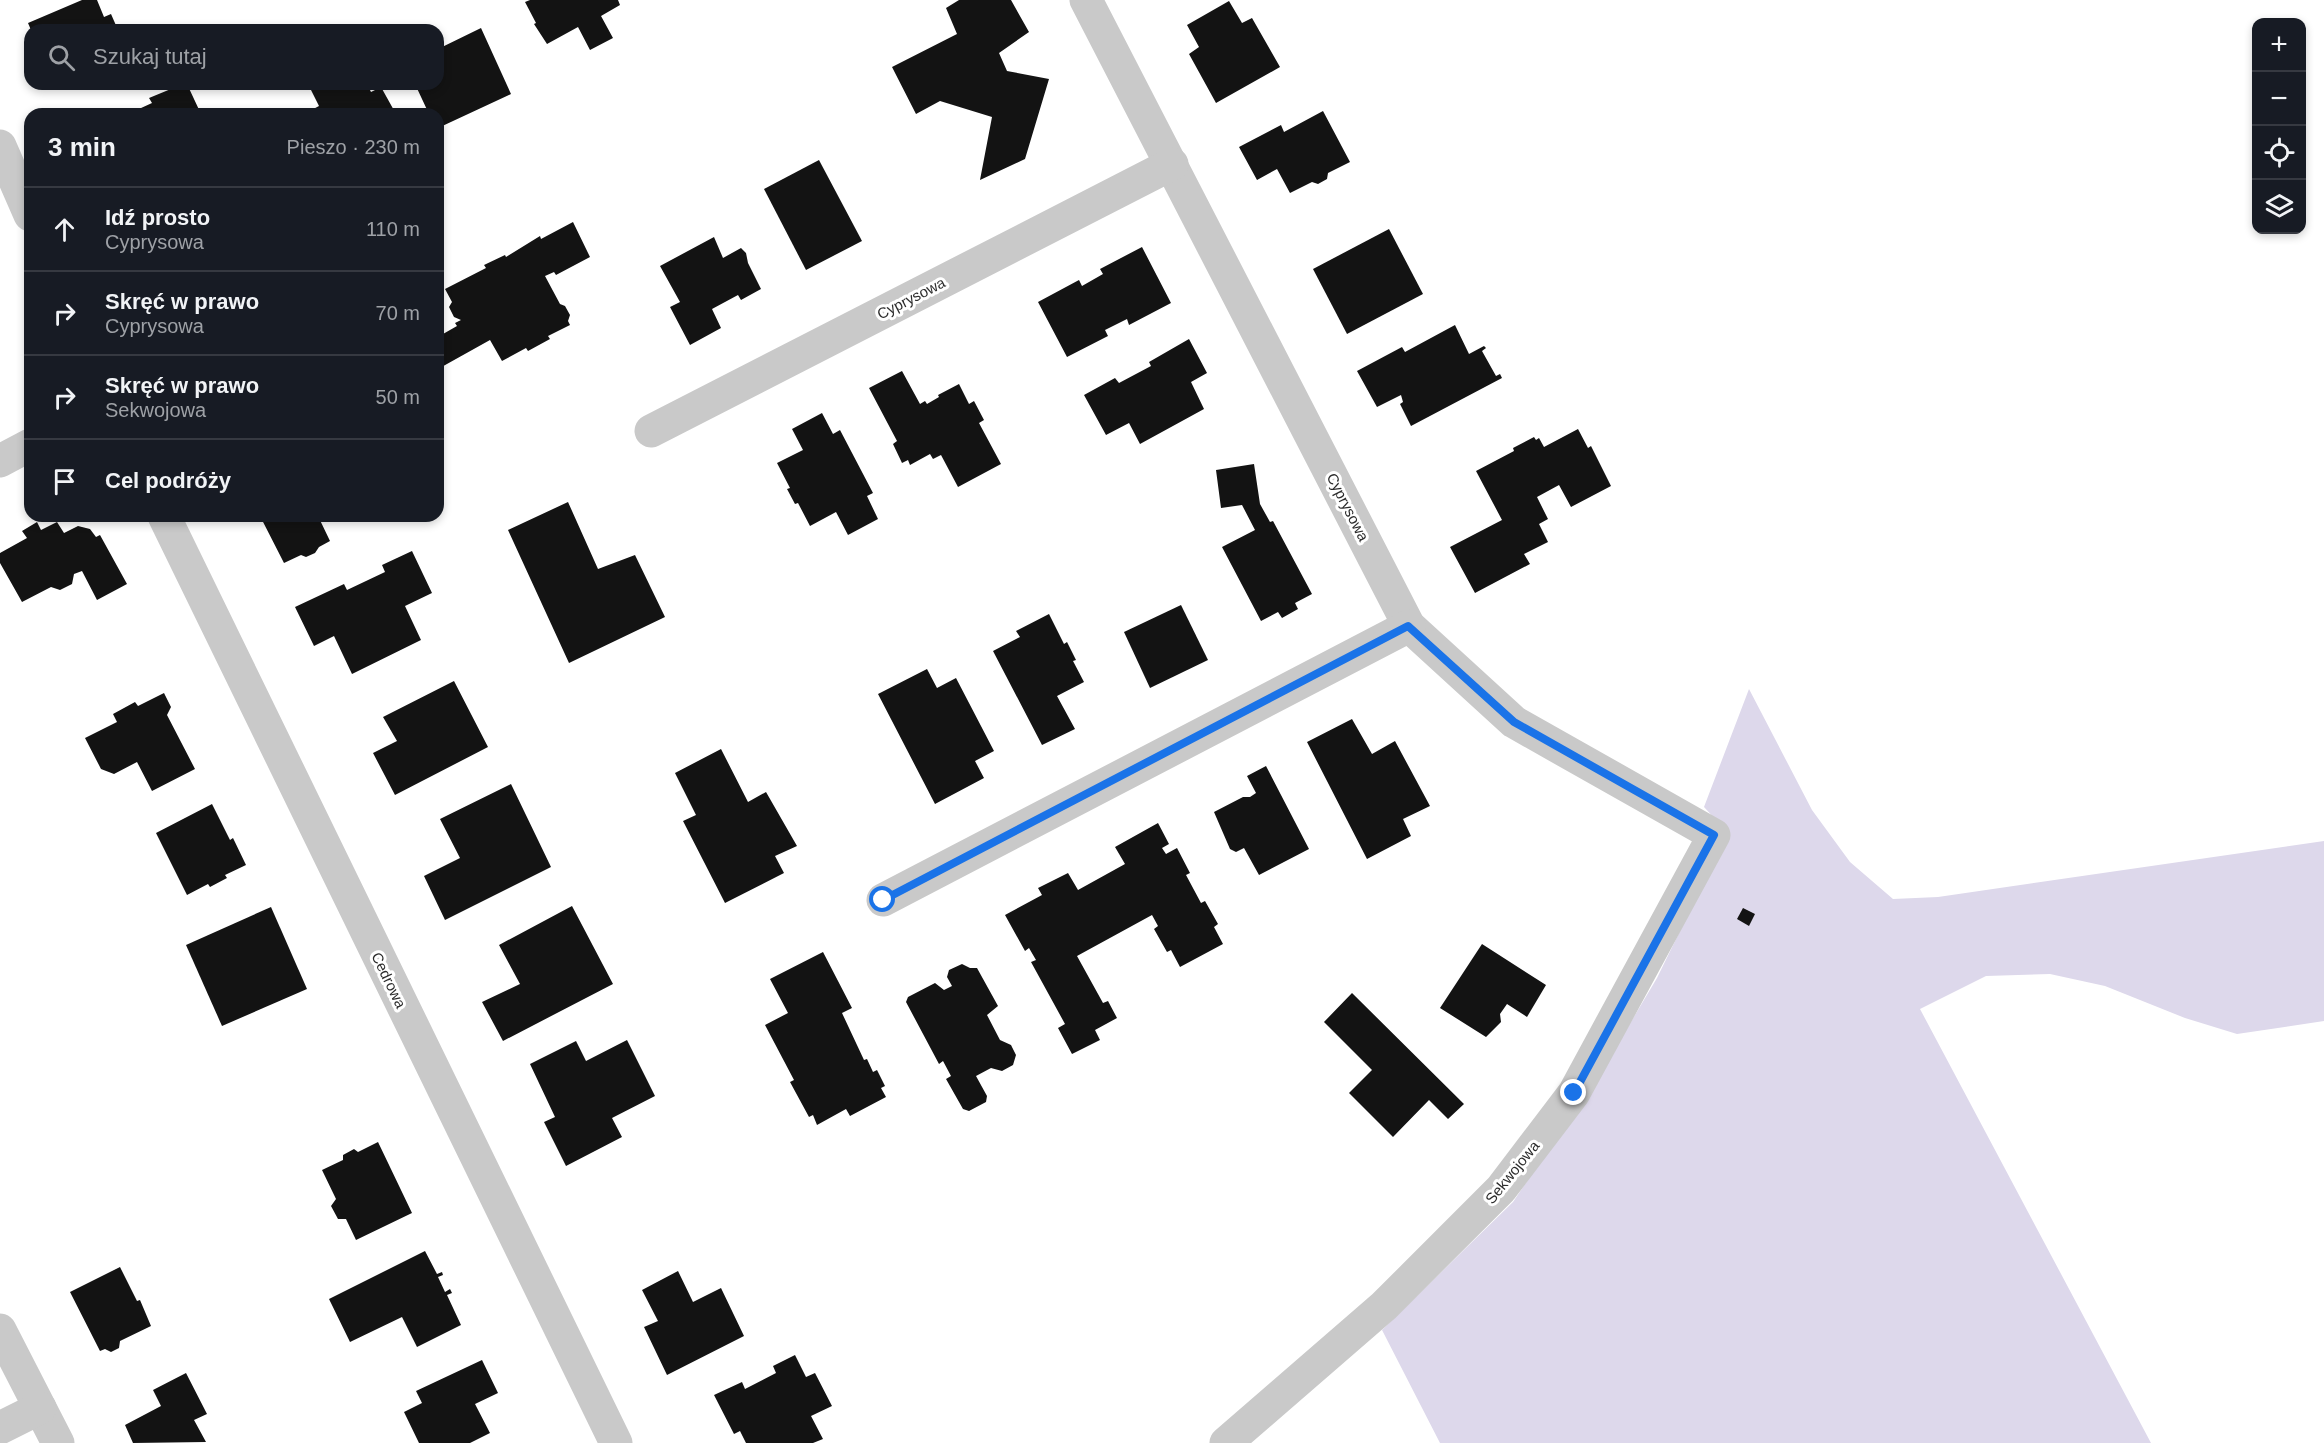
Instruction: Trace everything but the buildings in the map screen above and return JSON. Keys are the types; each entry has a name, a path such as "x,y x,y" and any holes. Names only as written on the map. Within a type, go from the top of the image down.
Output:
{"street":[{"name":"Cyprysowa","path":"1086,0 1408,626 1514,722 1714,835"},
{"path":"0,146 24,201"},
{"name":"Cyprysowa","path":"651,431 1172,164"},
{"path":"0,461 24,448"},
{"name":"Cedrowa","path":"167,522 616,1443"},
{"path":"883,900 1408,626"},
{"name":"Sekwojowa","path":"1226,1443 1384,1306 1501,1189 1574,1093 1714,835"},
{"path":"0,1330 58,1443"},
{"path":"0,1428 40,1408"}],"shaded area":[{"path":"1749,689 1812,810 1850,862 1893,899 1938,897 2324,841 2324,1021 2237,1034 2185,1018 2105,986 2050,974 1986,976 1920,1009 2151,1443 1440,1443 1382,1330 1513,1202 1600,1074 1657,978 1728,833 1704,807"}],"route":[{"path":"883,900 1408,626 1514,722 1714,835 1574,1093"}]}
